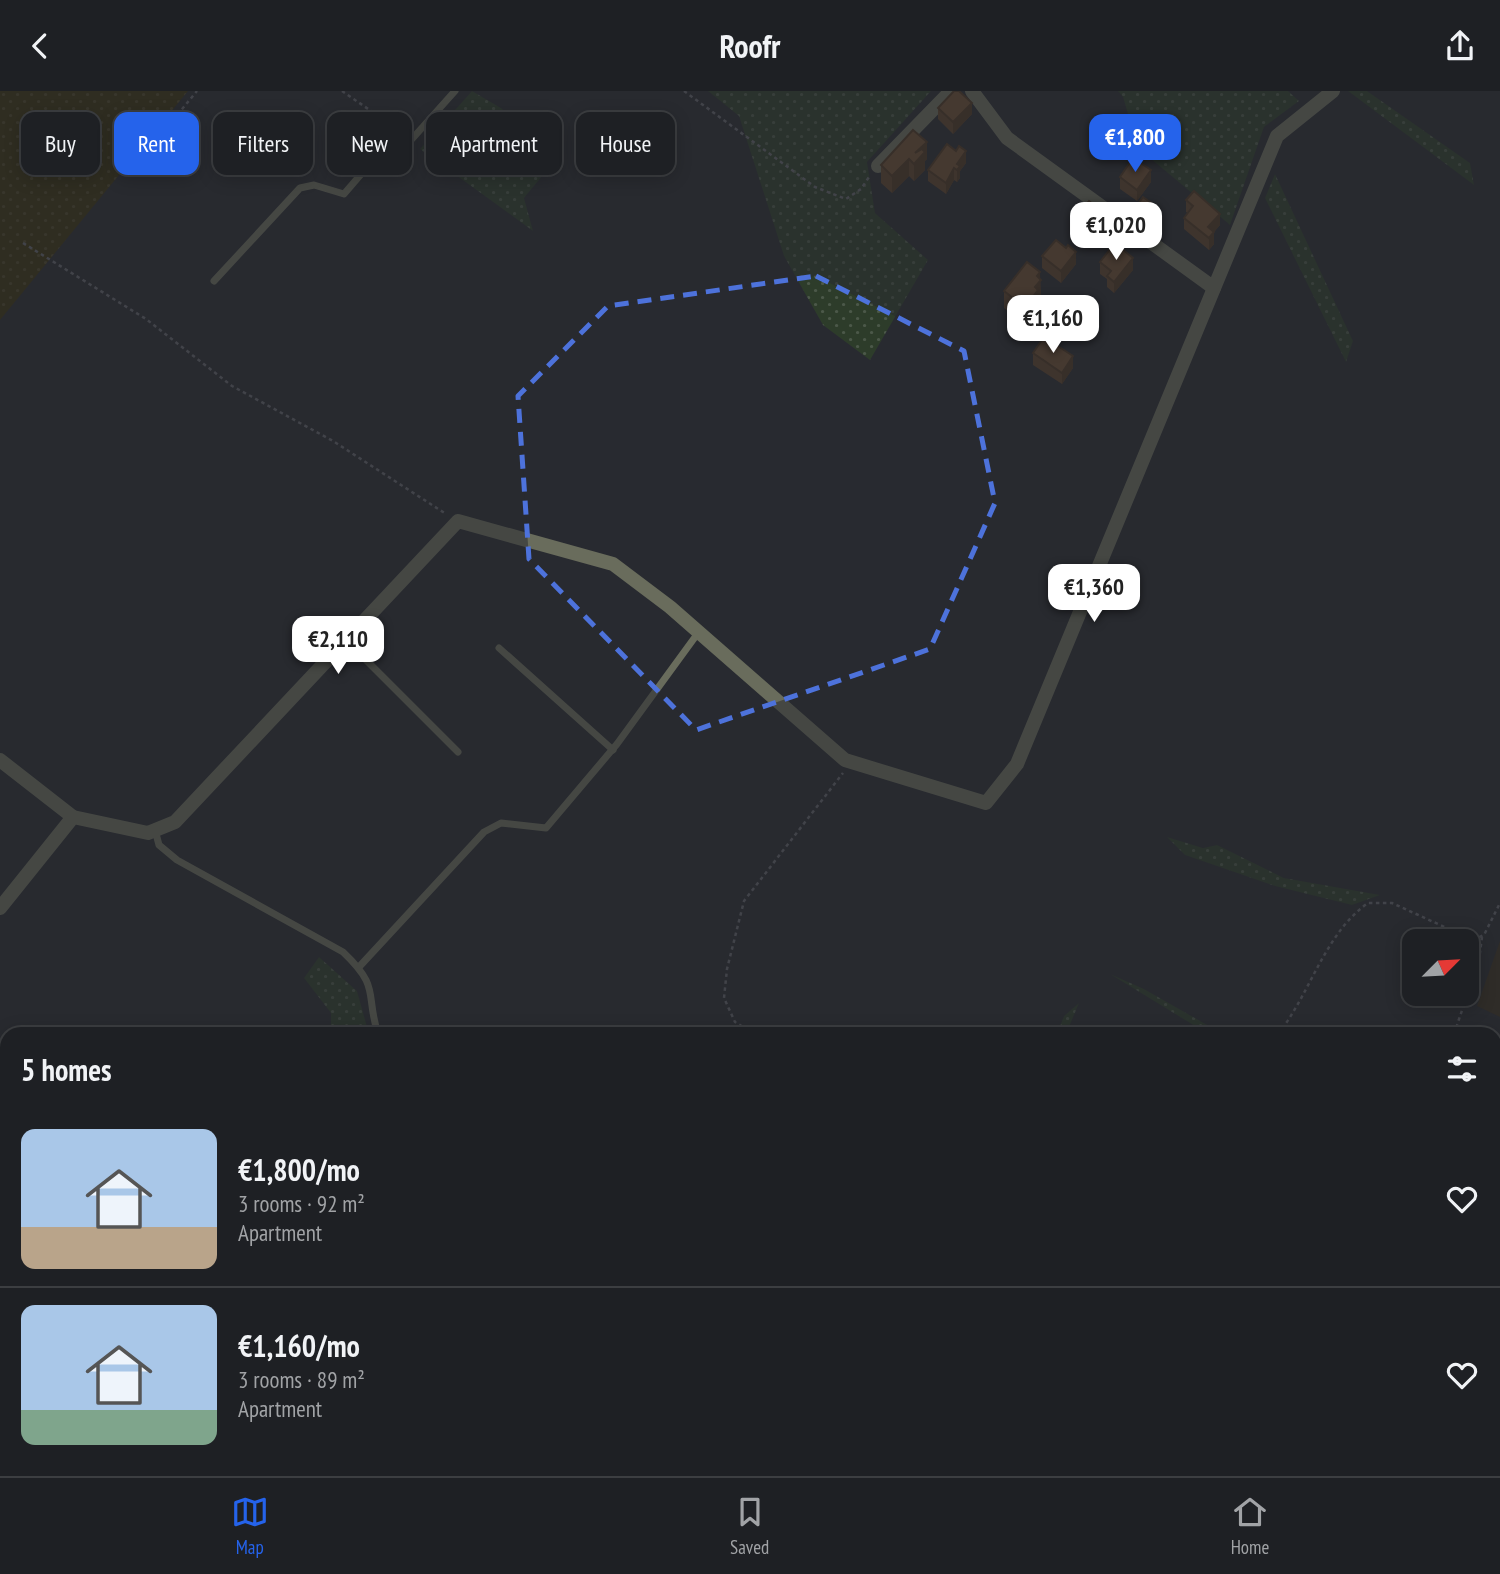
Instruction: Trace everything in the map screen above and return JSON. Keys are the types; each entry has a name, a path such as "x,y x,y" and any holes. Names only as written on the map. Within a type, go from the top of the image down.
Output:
{"street":[{"path":"878,166 951,91"},
{"path":"972,91 1007,138 1214,288"},
{"path":"0,760 73,817 148,833 175,822 458,521 613,564 670,607 845,760 986,803 1009,779 1277,136 1333,91"},
{"path":"0,908 73,817"}],"lane":[{"path":"412,139 455,91"},
{"path":"214,281 300,188 314,185 344,194 360,175"},
{"path":"359,967 484,832 501,823 547,828 613,750 698,633"},
{"path":"346,641 458,752"},
{"path":"499,647 613,750"},
{"path":"155,830 159,845 177,860 343,952 359,967 373,990 377,1027"}],"path":[{"path":"180,112 197,91"},
{"path":"342,91 373,112"},
{"path":"684,91 815,187 846,199 860,189 878,166"},
{"path":"23,243 146,319 232,386 334,441 458,521"},
{"path":"743,1027 735,1022 724,998 727,969 744,901 852,762"},
{"path":"1284,1027 1343,926 1368,903 1392,904 1473,940 1482,937"},
{"path":"1456,1027 1479,960 1482,937 1500,903"}],"highlighted area":[{"path":"816,276 964,351 995,503 930,649 696,730 529,559 518,396 608,306"}],"shaded area":[{"path":"1500,941 1500,1017 1477,1006"}],"green space":[{"path":"472,91 506,112 453,112"},
{"path":"708,91 931,91 867,162 875,213 928,260 870,360 823,325 784,256 739,116"},
{"path":"1118,91 1288,91 1299,101 1264,127 1230,225 1138,148 1123,97"},
{"path":"1348,91 1367,91 1470,163 1474,185"},
{"path":"426,142 426,153 420,149"},
{"path":"1275,174 1353,341 1346,362 1265,198"},
{"path":"456,175 543,175 524,198 533,231"},
{"path":"1167,837 1203,848 1217,845 1284,878 1380,895 1352,905 1275,886 1185,855"},
{"path":"319,957 357,991 367,1027 331,1027 331,1013 304,978"},
{"path":"1110,974 1144,989 1211,1027 1197,1027"},
{"path":"1079,1003 1069,1027 1060,1027 1064,1016"}],"sand":[{"path":"0,91 188,91 171,112 114,112 114,175 119,175 0,320"}],"building":[{"path":"954,91 959,91 972,103 953,122 938,108"},
{"path":"913,130 927,142 915,153 922,149 925,152 914,164 909,159 892,176 881,165"},
{"path":"947,144 956,151 959,146 966,151 957,164 960,166 957,170 954,168 946,183 928,170"},
{"path":"1133,158 1151,170 1137,190 1120,177"},
{"path":"1194,191 1220,214 1208,227 1214,232 1209,238 1184,218 1193,206 1186,200"},
{"path":"1143,197 1157,207 1147,221 1133,211"},
{"path":"1089,201 1098,208 1101,204 1109,211 1096,233 1077,215"},
{"path":"1056,240 1076,252 1061,271 1042,256"},
{"path":"1115,243 1133,258 1114,282 1107,276 1111,271 1100,262"},
{"path":"1027,262 1040,272 1037,276 1041,280 1035,287 1038,290 1025,307 1004,291"},
{"path":"1044,337 1073,356 1062,373 1033,353"}]}
